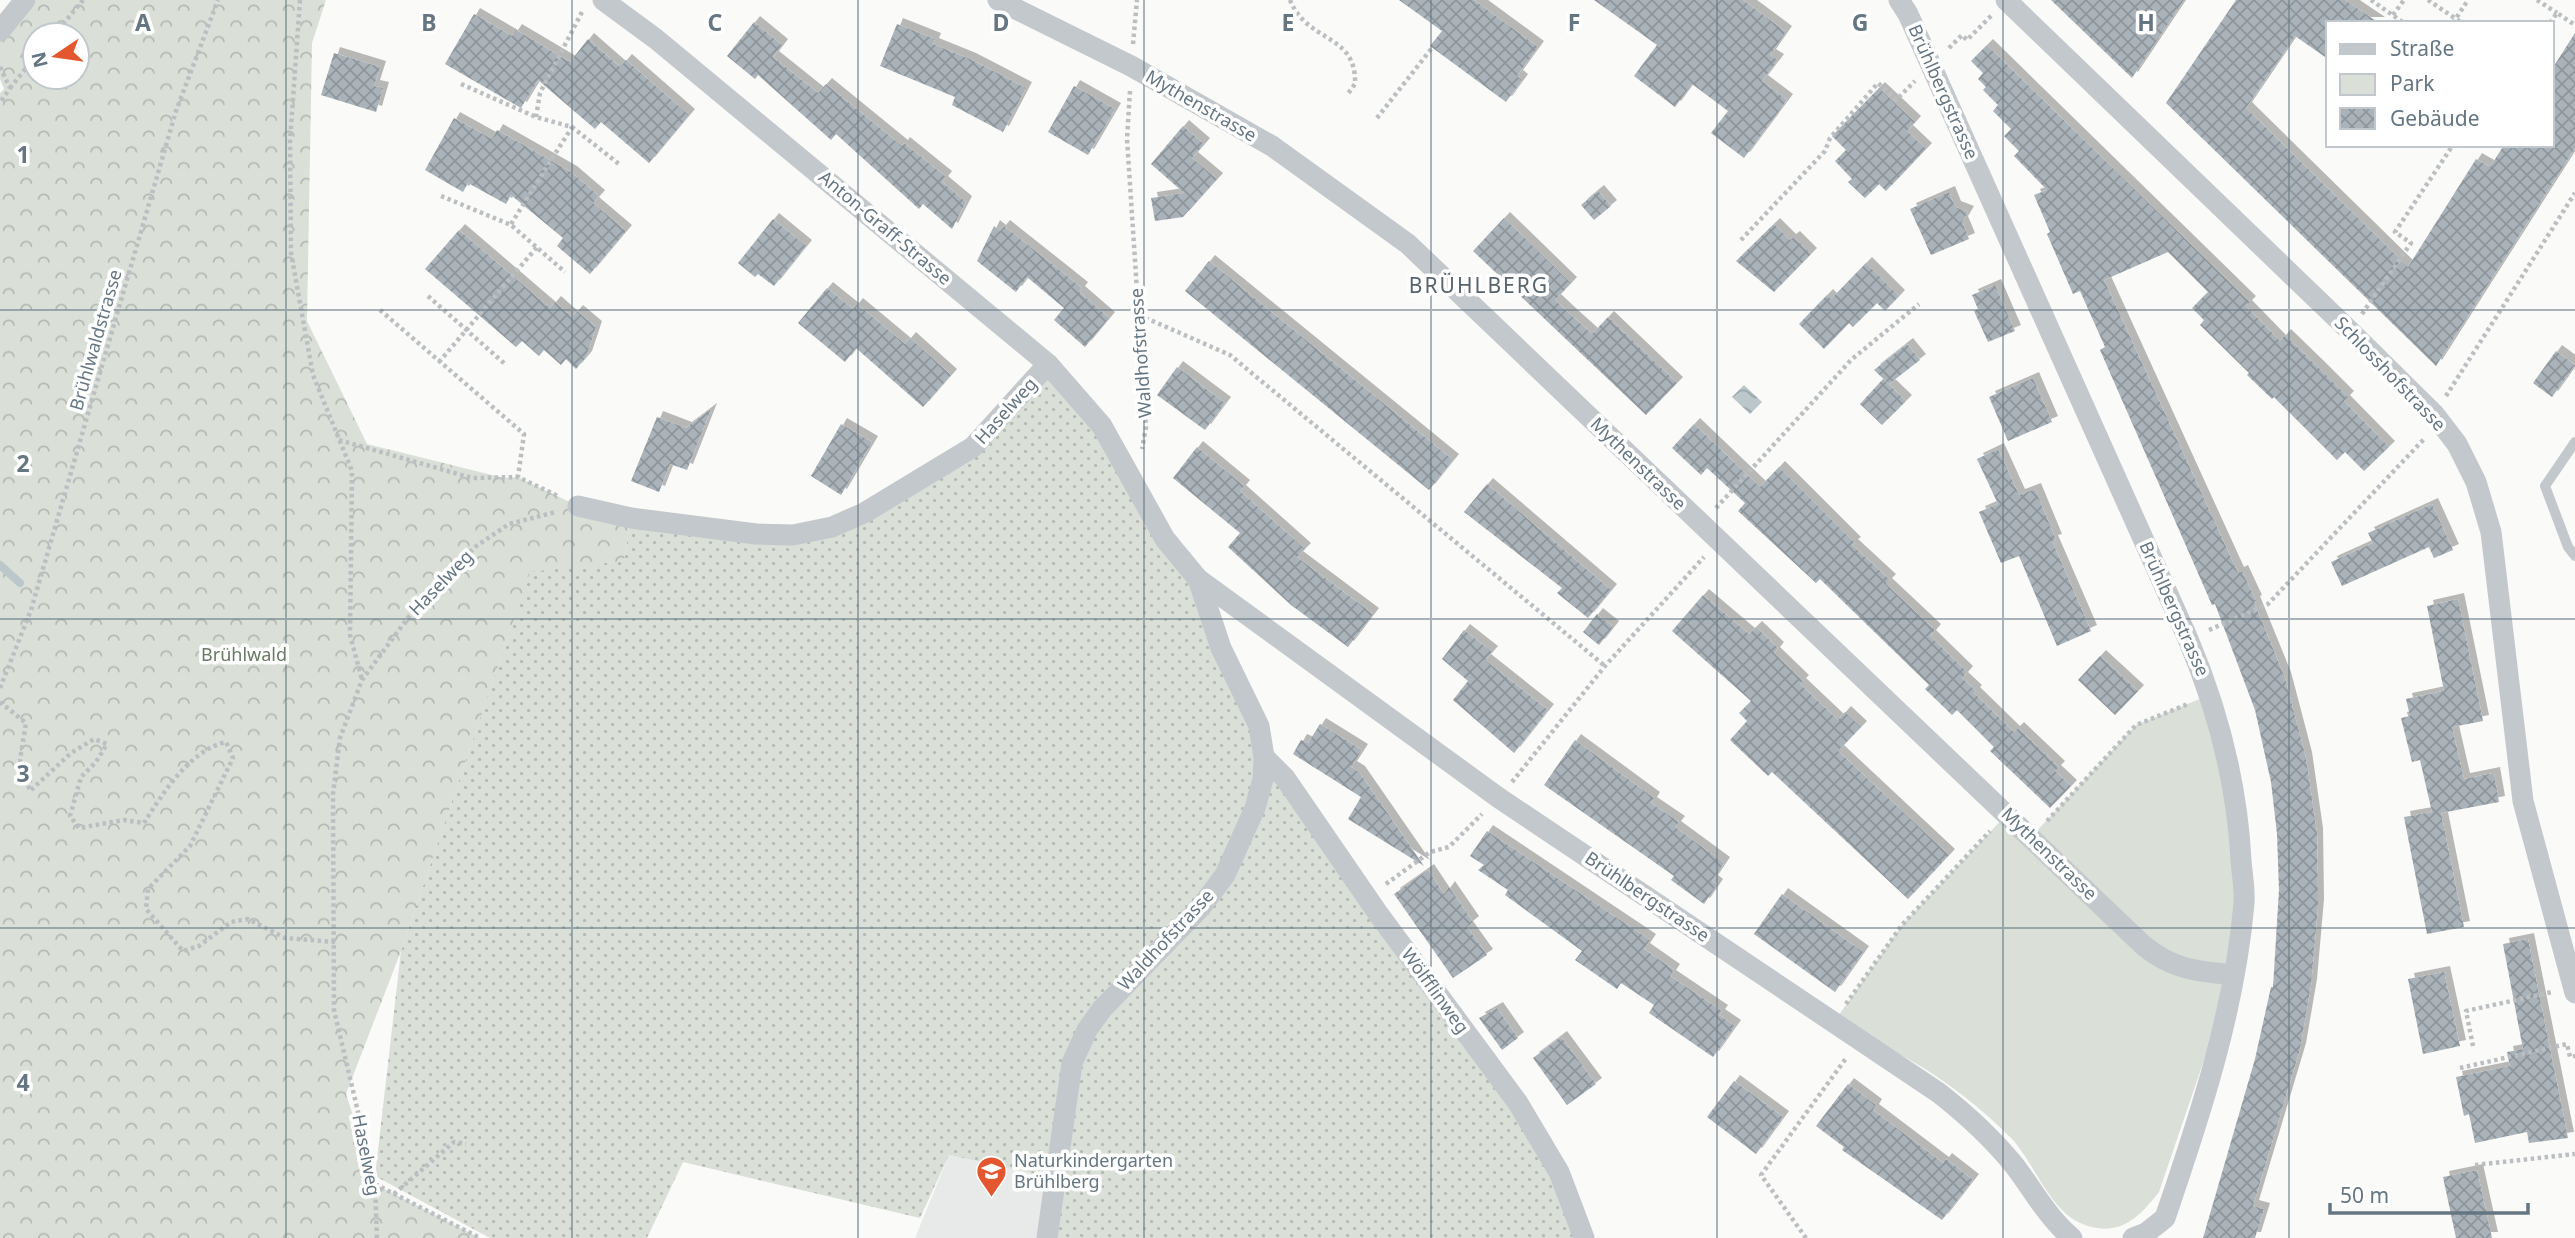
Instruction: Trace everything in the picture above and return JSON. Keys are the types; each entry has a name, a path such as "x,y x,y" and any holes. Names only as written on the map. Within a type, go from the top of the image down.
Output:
{"street":[{"path":"0,31 25,0"},
{"name":"Anton-Graff-Strasse","path":"603,0 667,48 1048,364 1102,426 1136,484"},
{"name":"Mythenstrasse","path":"998,0 1131,66 1272,146 1408,244 2164,962 2186,970 2233,975"},
{"name":"Brühlbergstrasse","path":"1899,0 2212,694 2240,834 2244,901 2223,1029 2165,1218 2146,1233 2133,1238"},
{"name":"Schlosshofstrasse","path":"2006,0 2434,414 2457,444 2476,482 2491,532 2523,801 2574,990"},
{"name":"Haselweg","path":"578,506 631,518 757,534 793,535 832,527 864,513 973,447 1048,364"},
{"name":"Waldhofstrasse","path":"1047,1238 1072,1063 1077,1052 1102,1009 1201,907 1225,875 1255,808 1263,779 1264,757 1259,726 1221,648 1198,579 1165,539 1136,484"},
{"name":"Brühlbergstrasse","path":"1198,579 1499,798 1858,1036 1971,1118 2013,1164 2049,1218 2072,1238"},
{"name":"Wölfflinweg","path":"1264,757 1285,778 1367,898 1518,1102 1559,1172 1584,1238"}],"lane":[{"path":"2575,442 2545,486 2568,547 2575,556"}],"path":[{"path":"66,21 83,0"},
{"name":"Brühlwaldstrasse","path":"0,688 32,610 176,111 218,0"},
{"path":"300,0 290,141 291,253 313,374 352,471 350,635 362,680"},
{"path":"536,117 540,93 589,0"},
{"name":"Waldhofstrasse","path":"1136,484 1146,427 1127,139 1137,0"},
{"path":"1290,0 1296,15 1312,31 1346,48 1351,57 1356,84 1347,95"},
{"path":"2371,0 2401,21"},
{"path":"2393,15 2404,0"},
{"path":"2428,0 2454,21 2469,0"},
{"path":"2537,0 2575,25"},
{"path":"2551,21 2557,13"},
{"path":"1950,47 1962,35 1968,40 1975,33"},
{"path":"1377,118 1432,48"},
{"path":"0,67 10,88"},
{"path":"1741,240 1825,151 1830,138 1878,83 1896,100 1931,67"},
{"path":"0,103 21,74"},
{"path":"461,84 536,117 572,127 619,164"},
{"path":"511,225 572,127"},
{"path":"2379,290 2411,243 2395,232 2452,147"},
{"path":"2434,414 2575,193"},
{"path":"441,196 511,225 565,272"},
{"path":"439,362 537,247"},
{"path":"428,296 505,363"},
{"path":"1702,525 1851,360 1919,304"},
{"path":"380,310 524,434 518,477"},
{"path":"1139,315 1230,355 1605,666"},
{"path":"2189,639 2268,604 2426,437"},
{"path":"339,440 472,478 518,477 578,506"},
{"name":"Haselweg","path":"377,1238 375,1184 334,1010 333,794 340,738 362,680 410,615 475,547 509,524 578,506"},
{"path":"1367,898 1430,852 1449,847 1499,798 1605,666 1718,541"},
{"path":"2031,836 2136,725 2212,694"},
{"path":"0,702 26,723 20,760 30,791 71,753 94,739 107,744 96,762 81,777 70,816 79,828 124,820 144,823 162,794 209,746 226,742 233,758 190,846 148,889 146,909 183,951 199,946 231,922 248,919 285,938 335,942"},
{"path":"1834,1022 1902,925 2008,813"},
{"path":"2473,1046 2466,1011 2574,990"},
{"path":"2460,1068 2567,1044 2570,1057 2575,1056"},
{"path":"1806,1238 1761,1175 1841,1069"},
{"path":"394,1194 454,1142 466,1144"},
{"path":"2475,1166 2575,1154"},
{"path":"375,1184 480,1238"}],"shaded area":[{"name":"Naturkindergarten Brühlberg","path":"949,1155 1056,1177 1047,1238 915,1238"}],"green space":[{"name":"Brühlwald","path":"25,0 326,0 312,43 307,321 367,444 504,478 518,477 578,506 631,518 624,561 530,572 401,951 346,1094 375,1184 480,1238 0,1238 0,93 4,89 0,79 0,31"},
{"path":"1048,364 1198,579 1264,757 1518,1103 1584,1238 1047,1238 1056,1178 949,1155 920,1218 683,1162 647,1238 490,1238 375,1176 401,951 530,571 624,561 631,518 832,527 973,447"},
{"path":"2212,694 2240,833 2233,975 2159,1192 2145,1209 2129,1222 2111,1228 2088,1226 2064,1212 2012,1139 1966,1098 1905,1057 1834,1022 1902,925 2008,813 2032,836 2136,725"}],"water":[{"path":"1744,385 1762,402 1750,414 1732,397"}],"building":[{"path":"1399,0 1474,0 1538,47 1517,76 1522,80 1506,102 1430,46 1442,31"},
{"path":"1594,0 1743,0 1786,32 1770,55 1778,60 1762,81 1787,100 1744,158 1711,133 1728,111 1692,84 1675,107 1634,76 1657,45"},
{"path":"2051,0 2184,0 2132,78"},
{"path":"2236,0 2345,0 2376,21 2326,21 2326,58 2295,36 2246,108 2408,267 2476,159 2490,167 2503,147 2554,147 2554,66 2575,33 2575,148 2436,366 2166,103"},
{"path":"474,14 512,36 516,30 570,62 588,39 620,67 626,60 689,115 649,163 601,122 595,129 538,80 521,108 445,64"},
{"path":"754,22 782,45 773,57 818,93 826,84 902,146 904,143 946,177 942,182 966,202 952,229 923,204 919,209 836,134 831,140 758,75 755,79 727,56"},
{"path":"897,24 935,39 933,44 970,59 1026,88 1003,132 952,105 955,97 880,66"},
{"path":"1987,45 2250,302 2246,306 2280,341 2285,335 2348,397 2344,401 2389,447 2364,471 2345,452 2337,460 2274,397 2272,399 2247,375 2249,373 2200,325 2204,320 2192,308 2208,292 2168,252 2104,280 2238,573 2242,571 2256,601 2254,602 2285,678 2306,758 2317,834 2318,905 2311,985 2300,1049 2253,1206 2264,1209 2255,1238 2203,1238 2273,987 2279,890 2277,834 2271,782 2255,710 2215,604 2212,605 2100,350 2105,347 2080,291 2073,294 2047,234 2050,232 2034,195 2047,190 2014,156 2019,151 2004,136 2011,129 1993,111 1998,105 1983,90 1986,87 1978,79 1983,73 1971,61"},
{"path":"334,53 380,67 374,86 383,88 376,112 321,95"},
{"path":"1074,86 1115,109 1088,155 1048,132"},
{"path":"1879,88 1915,122 1907,131 1926,149 1886,191 1879,184 1865,198 1848,182 1852,179 1835,161 1846,150 1832,136"},
{"path":"454,118 492,139 497,130 571,172 599,196 593,203 626,231 590,274 557,246 563,238 511,195 506,204 468,183 463,192 425,170"},
{"path":"1183,126 1204,144 1192,158 1217,179 1183,217 1155,221 1151,198 1184,193 1151,164"},
{"path":"1598,191 1611,206 1594,220 1581,205"},
{"path":"1949,192 1955,207 1968,212 1962,222 1969,239 1931,255 1910,209"},
{"path":"1504,218 1571,283 1555,300 1592,334 1608,317 1677,383 1646,415 1473,251"},
{"path":"773,219 806,246 774,286 758,274 755,277 738,263"},
{"path":"1774,224 1790,240 1794,237 1811,254 1774,292 1736,261"},
{"path":"994,226 1000,231 1004,226 1082,288 1079,292 1109,318 1085,347 1054,320 1064,308 1027,277 1016,292 977,261"},
{"path":"459,230 550,308 555,302 572,317 577,311 596,327 586,357 576,369 566,359 561,365 544,350 539,356 522,341 516,347 425,269"},
{"path":"1209,261 1453,460 1429,490 1185,291"},
{"path":"1866,263 1899,296 1885,311 1877,303 1853,327 1849,323 1824,349 1799,324 1827,295 1831,299"},
{"path":"1995,285 2015,331 1988,342 1974,311 1978,309 1972,295"},
{"path":"827,288 853,309 857,304 905,344 910,338 951,375 923,407 856,348 845,362 798,323"},
{"path":"1907,344 1920,360 1889,384 1874,370"},
{"path":"2556,351 2575,365 2552,397 2533,383"},
{"path":"1177,367 1225,403 1205,430 1157,395"},
{"path":"2033,378 2052,422 2008,441 1989,397"},
{"path":"1883,379 1906,401 1882,425 1860,404"},
{"path":"711,409 687,470 670,464 659,492 631,481 657,417 686,428"},
{"path":"841,424 872,442 841,495 811,476"},
{"path":"1694,424 1760,487 1779,467 1855,543 1852,545 1890,580 1886,584 1935,630 1930,636 1967,672 1962,678 1976,691 1974,693 2014,732 2018,728 2059,767 2055,771 2071,786 2050,808 1990,751 1994,747 1957,710 1952,715 1925,689 1929,685 1820,579 1816,583 1738,511 1745,503 1707,468 1701,475 1672,448"},
{"path":"1197,447 1244,486 1240,491 1305,549 1297,557 1373,614 1348,647 1291,605 1228,547 1240,533 1173,478"},
{"path":"1998,449 2019,495 2035,489 2056,540 2052,541 2091,631 2057,646 2019,556 2001,563 1979,512 1998,504 1977,459"},
{"path":"1487,484 1611,590 1588,618 1557,593 1562,588 1464,512"},
{"path":"2432,504 2453,550 2434,558 2429,547 2342,586 2331,562 2373,543 2368,533"},
{"path":"1703,595 1749,634 1756,627 1778,648 1774,653 1803,681 1800,684 1838,720 1845,712 1861,727 1838,751 1949,855 1908,899 1772,772 1768,776 1730,740 1747,721 1739,713 1751,701 1672,631"},
{"path":"2458,599 2483,721 2452,727 2464,779 2494,773 2499,802 2441,813 2464,927 2427,934 2404,817 2432,812 2420,760 2412,762 2401,718 2410,716 2406,699 2444,691 2427,606"},
{"path":"1597,614 1613,627 1599,645 1583,632"},
{"path":"1464,630 1492,652 1485,660 1548,710 1514,753 1453,700 1468,681 1442,659"},
{"path":"2100,656 2138,691 2115,715 2078,680"},
{"path":"1320,724 1362,750 1351,767 1359,772 1424,866 1348,819 1361,797 1293,754 1301,740 1308,743"},
{"path":"1575,740 1654,798 1651,803 1679,822 1675,827 1724,863 1712,881 1717,885 1704,904 1671,880 1674,876 1544,785"},
{"path":"1487,831 1650,940 1644,949 1674,970 1670,976 1722,1011 1719,1015 1735,1026 1713,1057 1649,1013 1654,1005 1621,983 1617,989 1575,960 1582,951 1505,895 1508,890 1478,870 1484,865 1470,856"},
{"path":"1428,870 1444,894 1449,887 1473,922 1467,927 1487,955 1453,978 1394,894"},
{"path":"1782,894 1863,952 1835,992 1754,934"},
{"path":"2528,939 2568,1138 2529,1143 2527,1132 2475,1143 2469,1114 2464,1116 2456,1077 2510,1066 2507,1052 2523,1049 2503,944"},
{"path":"2444,972 2460,1046 2423,1054 2408,979"},
{"path":"1497,1008 1518,1038 1502,1050 1479,1018"},
{"path":"1561,1037 1596,1084 1567,1105 1533,1058"},
{"path":"1734,1081 1783,1117 1756,1154 1707,1117"},
{"path":"1848,1084 1876,1105 1873,1110 1943,1163 1946,1159 1973,1180 1942,1220 1842,1150 1844,1147 1816,1126"},
{"path":"2477,1170 2492,1238 2456,1238 2443,1177"}],"waterway":[{"path":"0,565 20,583"}],"place":[{"name":"Naturkindergarten Brühlberg","path":"991,1198"}],"district":[{"name":"BRÜHLBERG","path":"1479,286"}]}
